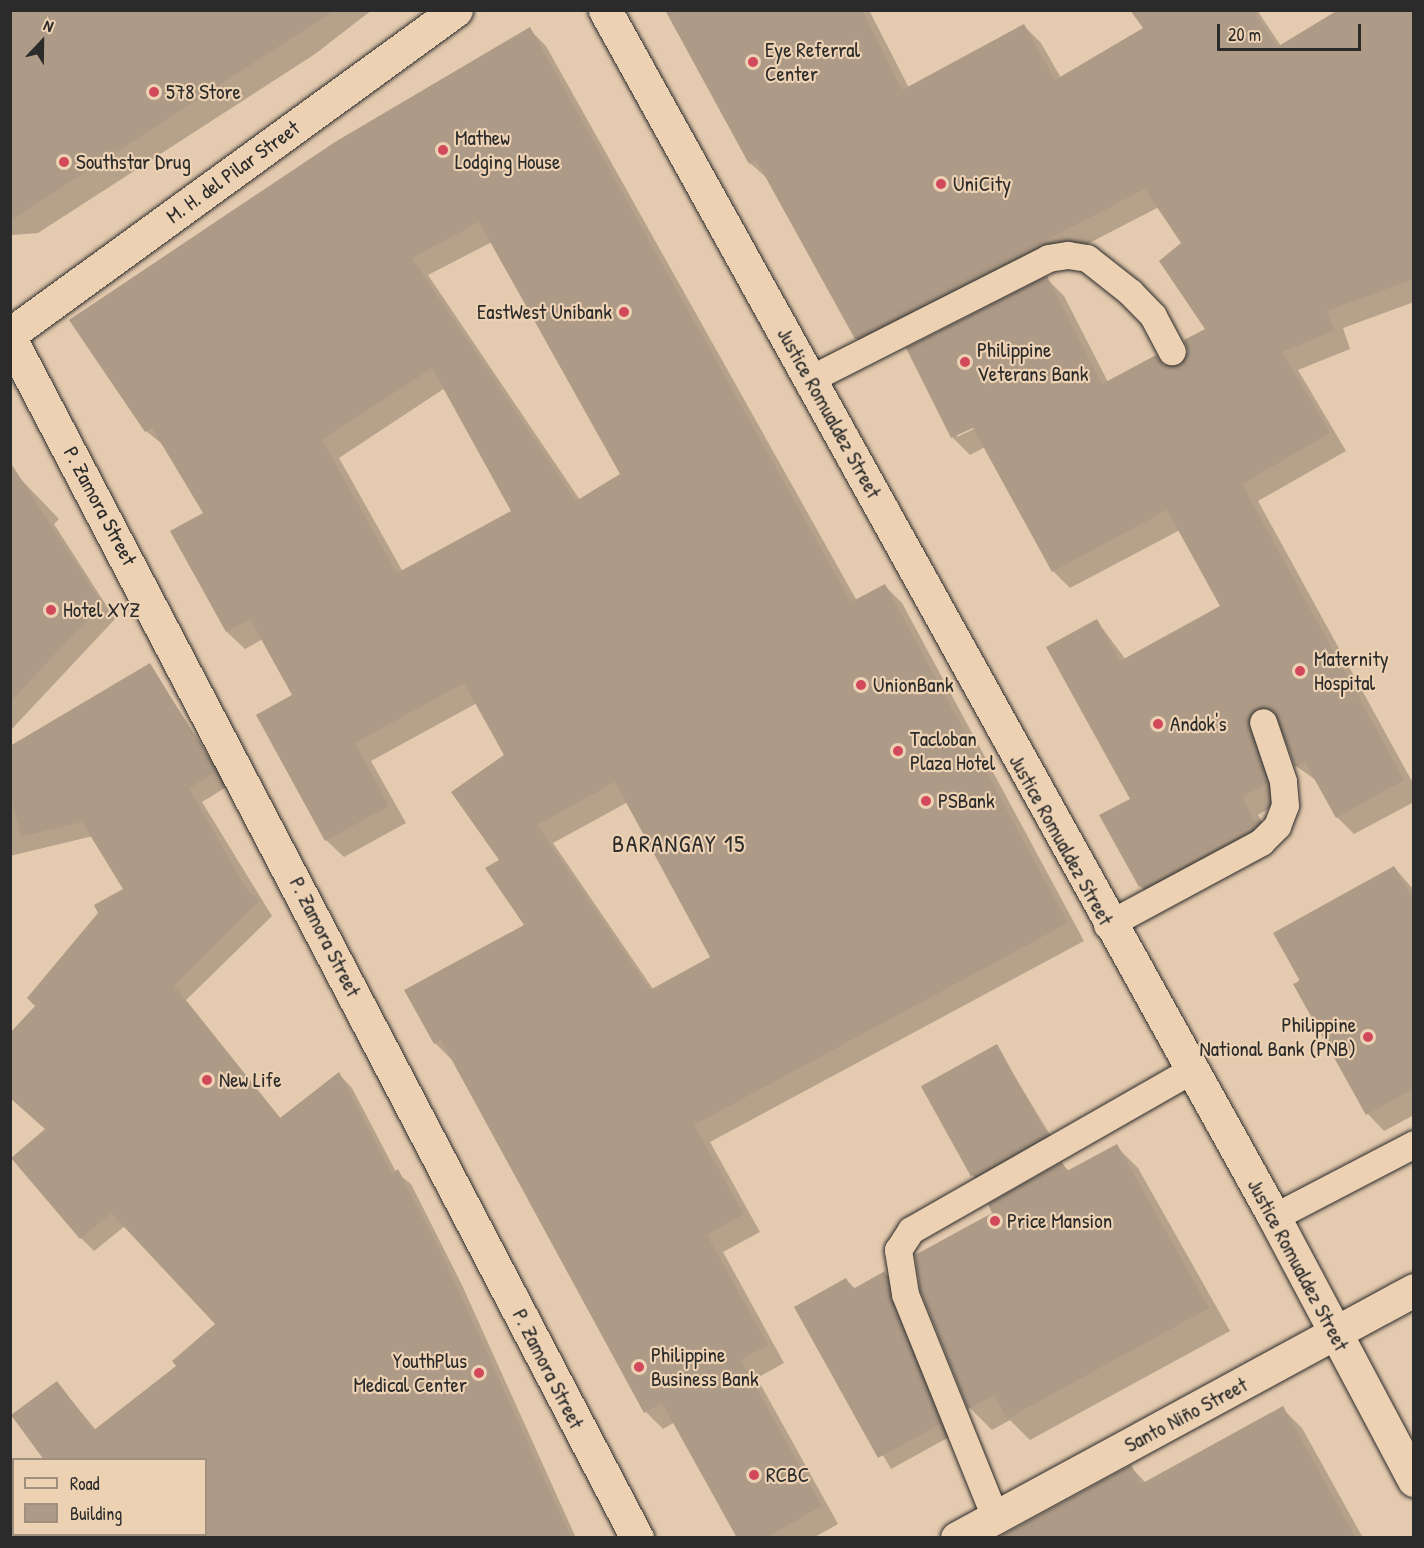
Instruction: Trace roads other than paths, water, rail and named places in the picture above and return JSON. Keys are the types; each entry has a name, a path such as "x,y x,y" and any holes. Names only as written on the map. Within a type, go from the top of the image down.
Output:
{"street":[{"name":"M. H. del Pilar Street","path":"10,336 456,10"},
{"name":"Justice Romualdez Street","path":"605,10 810,379 1107,925 1274,1217 1413,1480"},
{"name":"P. Zamora Street","path":"10,336 637,1538"},
{"name":"Santo Niño Street","path":"957,1538 1336,1336 1413,1290"}],"lane":[{"path":"810,379 1048,258 1068,255 1087,258 1130,292 1153,316 1172,351"},
{"path":"1107,925 1262,842 1277,826 1285,805 1283,781 1263,722"},
{"path":"994,1517 905,1294 898,1250 910,1230 1190,1071"},
{"path":"1274,1217 1413,1144"}],"place":[{"name":"Eye Referral Center","path":"753,62"},
{"name":"578 Store","path":"154,92"},
{"name":"Mathew Lodging House","path":"443,150"},
{"name":"Southstar Drug","path":"64,162"},
{"name":"UniCity","path":"941,184"},
{"name":"EastWest Unibank","path":"624,312"},
{"name":"Philippine Veterans Bank","path":"965,362"},
{"name":"Hotel XYZ","path":"51,610"},
{"name":"Maternity Hospital","path":"1300,671"},
{"name":"UnionBank","path":"861,685"},
{"name":"Andok's","path":"1158,724"},
{"name":"Tacloban Plaza Hotel","path":"898,751"},
{"name":"PSBank","path":"926,801"},
{"name":"Philippine National Bank (PNB)","path":"1368,1037"},
{"name":"New Life","path":"207,1080"},
{"name":"Price Mansion","path":"995,1221"},
{"name":"Philippine Business Bank","path":"639,1367"},
{"name":"YouthPlus Medical Center","path":"479,1373"},
{"name":"RCBC","path":"754,1475"}],"district":[{"name":"BARANGAY 15","path":"679,844"}]}
